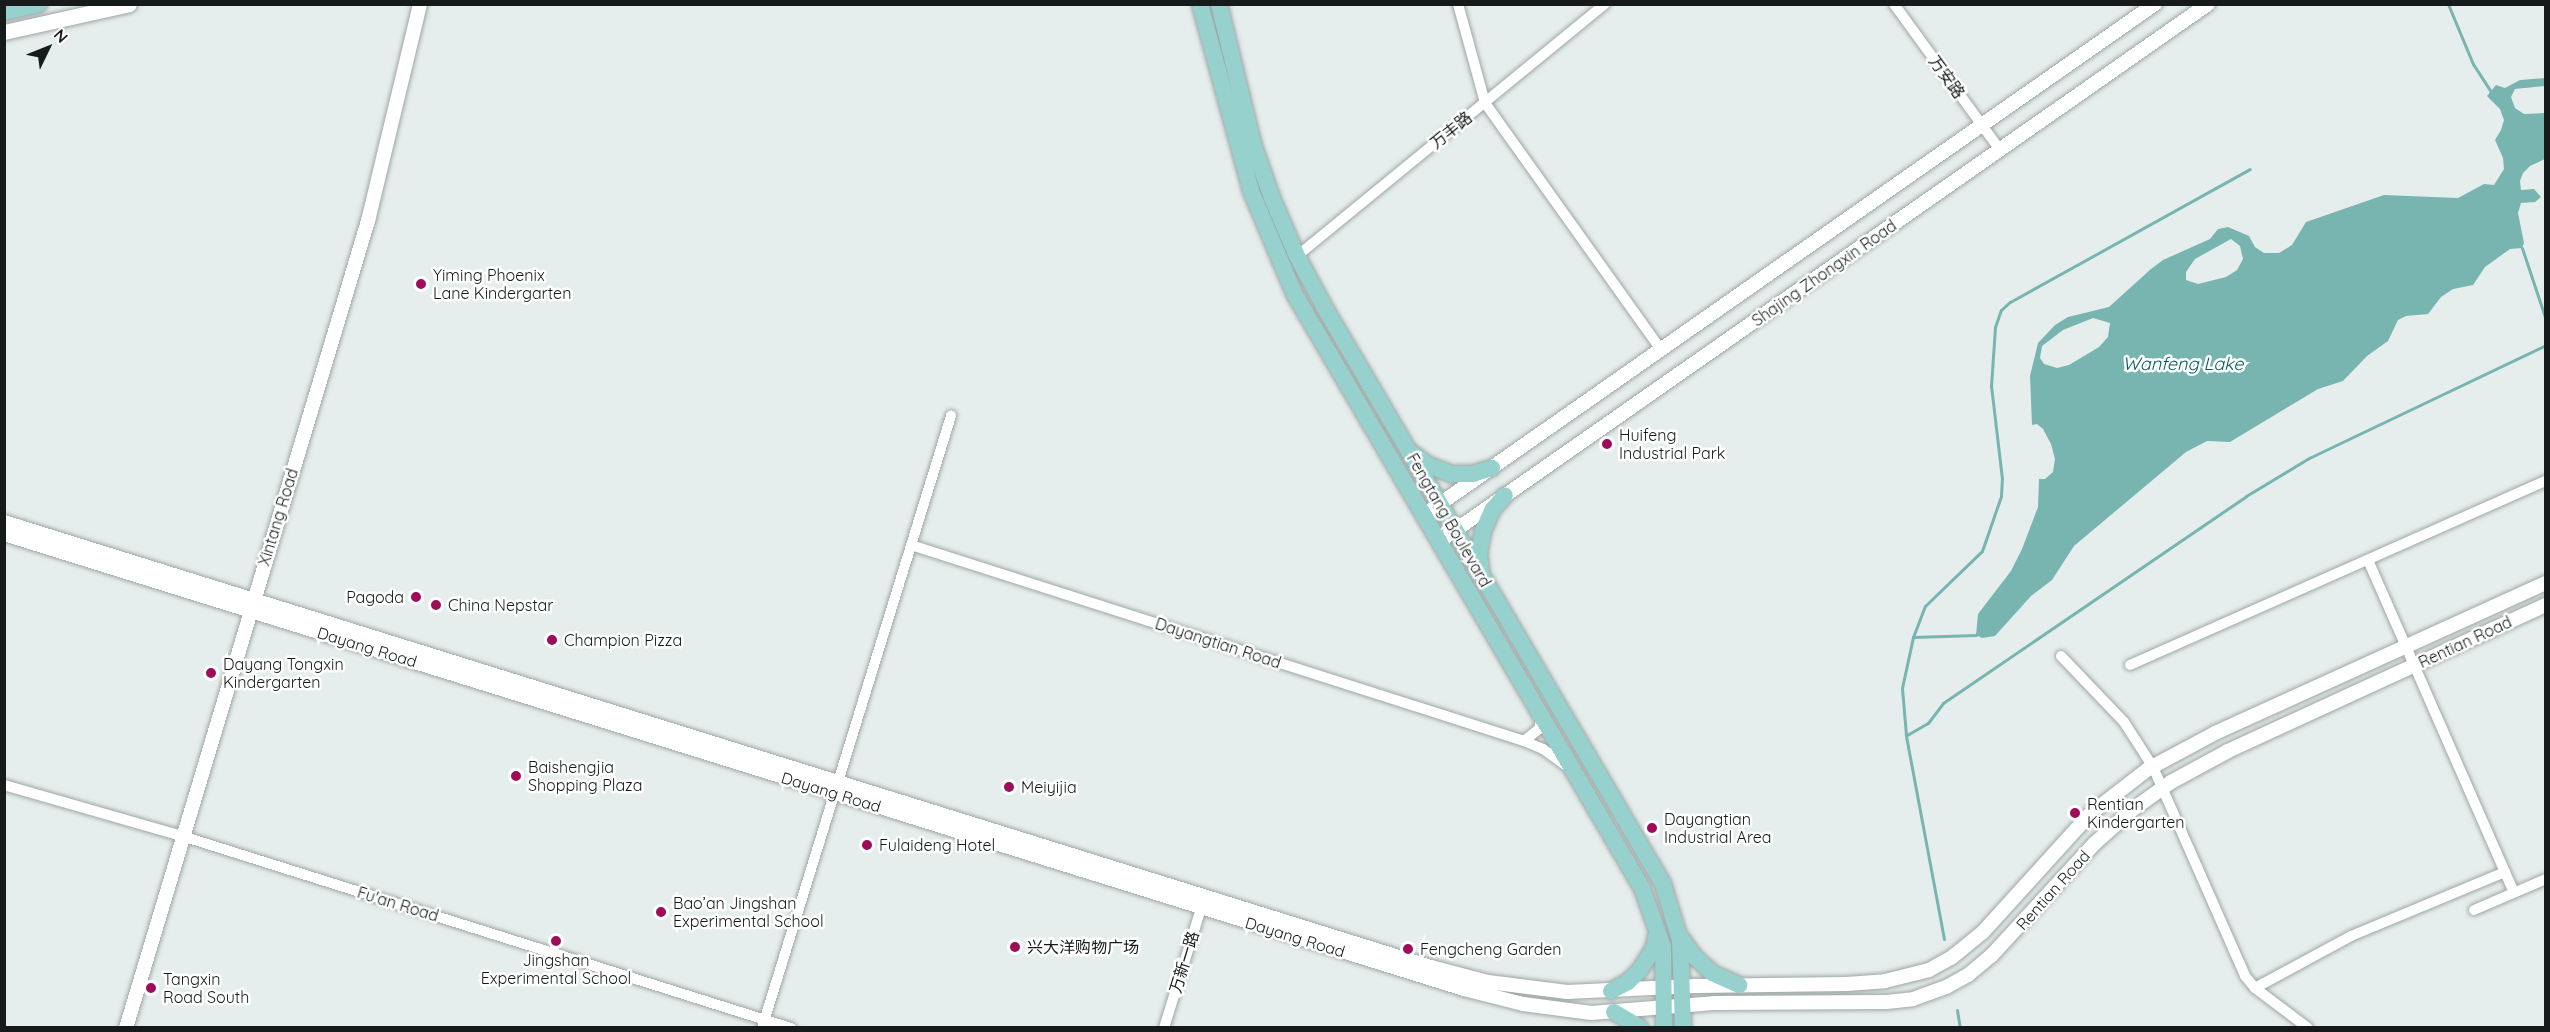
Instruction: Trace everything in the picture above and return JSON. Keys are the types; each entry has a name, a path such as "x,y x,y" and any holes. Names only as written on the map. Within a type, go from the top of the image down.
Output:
{"main road":[{"path":"4,12 39,4"},
{"path":"4,32 129,4"},
{"name":"Fengtang Boulevard","path":"1200,4 1242,165 1275,253 1306,316 1630,864 1657,923 1663,947 1664,1028"},
{"name":"Fengtang Boulevard","path":"1219,4 1253,144 1272,198 1297,256 1653,865 1668,897 1679,934 1683,1028"},
{"path":"1405,444 1422,460 1444,472 1466,475 1492,468"},
{"path":"1483,577 1479,561 1481,540 1490,516 1505,495"},
{"path":"1611,991 1628,982 1646,962 1655,943 1657,923"},
{"path":"1679,934 1706,968 1726,982 1739,985"},
{"path":"1614,1012 1641,1028"}],"street":[{"name":"Xintang Road","path":"126,1028 368,220 420,4"},
{"path":"1458,4 1485,103 1661,350"},
{"name":"万丰路","path":"1297,256 1605,4"},
{"name":"万安路","path":"1894,4 2000,150"},
{"name":"Shajing Zhongxin Road","path":"1424,515 2155,4"},
{"name":"Shajing Zhongxin Road","path":"1440,542 2208,4"},
{"path":"763,1023 951,416"},
{"path":"2130,664 2546,481"},
{"name":"Dayang Road","path":"4,522 252,605 1203,902 1503,1000 1560,1010 1614,1012 1664,1008"},
{"name":"Dayang Road","path":"4,534 252,605"},
{"name":"Dayangtian Road","path":"911,545 1524,741 1552,755 1579,778"},
{"path":"2367,560 2513,891"},
{"name":"Rentian Road","path":"1664,988 1866,983 1902,978 1940,964 1962,950 1992,924 2090,814 2153,766 2215,733 2546,583"},
{"name":"Rentian Road","path":"1664,1008 1714,1003 1886,1002 1913,999 1948,986 1968,975 1992,955 2094,844 2163,787 2228,751 2546,605"},
{"path":"2061,656 2124,722 2153,766 2245,976 2255,988 2308,1028"},
{"path":"1524,741 1539,729 1542,716"},
{"name":"Fu'an Road","path":"4,784 182,836 763,1023 791,1028"},
{"path":"2255,988 2351,936 2505,872"},
{"path":"2474,910 2513,891 2546,879"},
{"name":"Dayang Road","path":"1203,902 1469,977 1550,991 1664,988"},
{"name":"万新一路","path":"1164,1028 1203,902"}],"water":[{"name":"Wanfeng Lake","path":"2545,78 2545,86 2515,89 2511,97 2515,108 2524,114 2545,113 2545,159 2530,166 2523,173 2520,181 2521,190 2534,189 2541,197 2535,202 2521,203 2518,213 2524,243 2522,248 2510,249 2485,267 2473,285 2453,289 2441,297 2428,314 2406,316 2398,320 2388,341 2367,356 2343,381 2318,389 2230,442 2207,441 2186,452 2074,546 2052,580 2031,596 1995,636 1982,638 1976,635 1978,614 2011,571 2022,549 2038,507 2039,479 2045,479 2053,472 2055,459 2051,444 2043,429 2037,424 2032,425 2030,376 2038,343 2055,325 2068,317 2109,307 2163,260 2210,239 2218,229 2228,227 2249,236 2255,247 2264,253 2279,253 2292,245 2306,222 2384,195 2458,198 2484,184 2494,185 2504,169 2503,158 2495,140 2504,120 2500,109 2487,96 2496,85 2505,88 2520,80","holes":["2231,239 2240,246 2243,259 2237,270 2226,277 2198,284 2186,280 2186,272 2195,259","2093,318 2110,323 2108,337 2099,347 2069,365 2057,368 2044,364 2040,358 2042,346 2063,330"]}],"waterway":[{"path":"2448,4 2473,64 2491,92"},
{"path":"1944,939 1906,735 1902,688 1913,637 1925,606 1982,551 2001,496 2002,479 1991,386 1995,327 2001,310 2010,302 2250,169"},
{"path":"2522,248 2546,320"},
{"path":"1907,735 1928,723 1943,703 2246,496 2309,458 2546,345"},
{"path":"1913,637 1976,635"},
{"path":"1957,1010 1960,1028"}],"place":[{"name":"Yiming Phoenix Lane Kindergarten","path":"421,284"},
{"name":"Huifeng Industrial Park","path":"1607,444"},
{"name":"Pagoda","path":"416,597"},
{"name":"China Nepstar","path":"436,605"},
{"name":"Champion Pizza","path":"552,640"},
{"name":"Dayang Tongxin Kindergarten","path":"211,673"},
{"name":"Baishengjia Shopping Plaza","path":"516,776"},
{"name":"Meiyijia","path":"1009,787"},
{"name":"Rentian Kindergarten","path":"2075,813"},
{"name":"Dayangtian Industrial Area","path":"1652,828"},
{"name":"Fulaideng Hotel","path":"867,845"},
{"name":"Bao’an Jingshan Experimental School","path":"661,912"},
{"name":"Jingshan Experimental School","path":"556,941"},
{"name":"兴大洋购物广场","path":"1015,947"},
{"name":"Fengcheng Garden","path":"1408,949"},
{"name":"Tangxin Road South","path":"151,988"}]}
